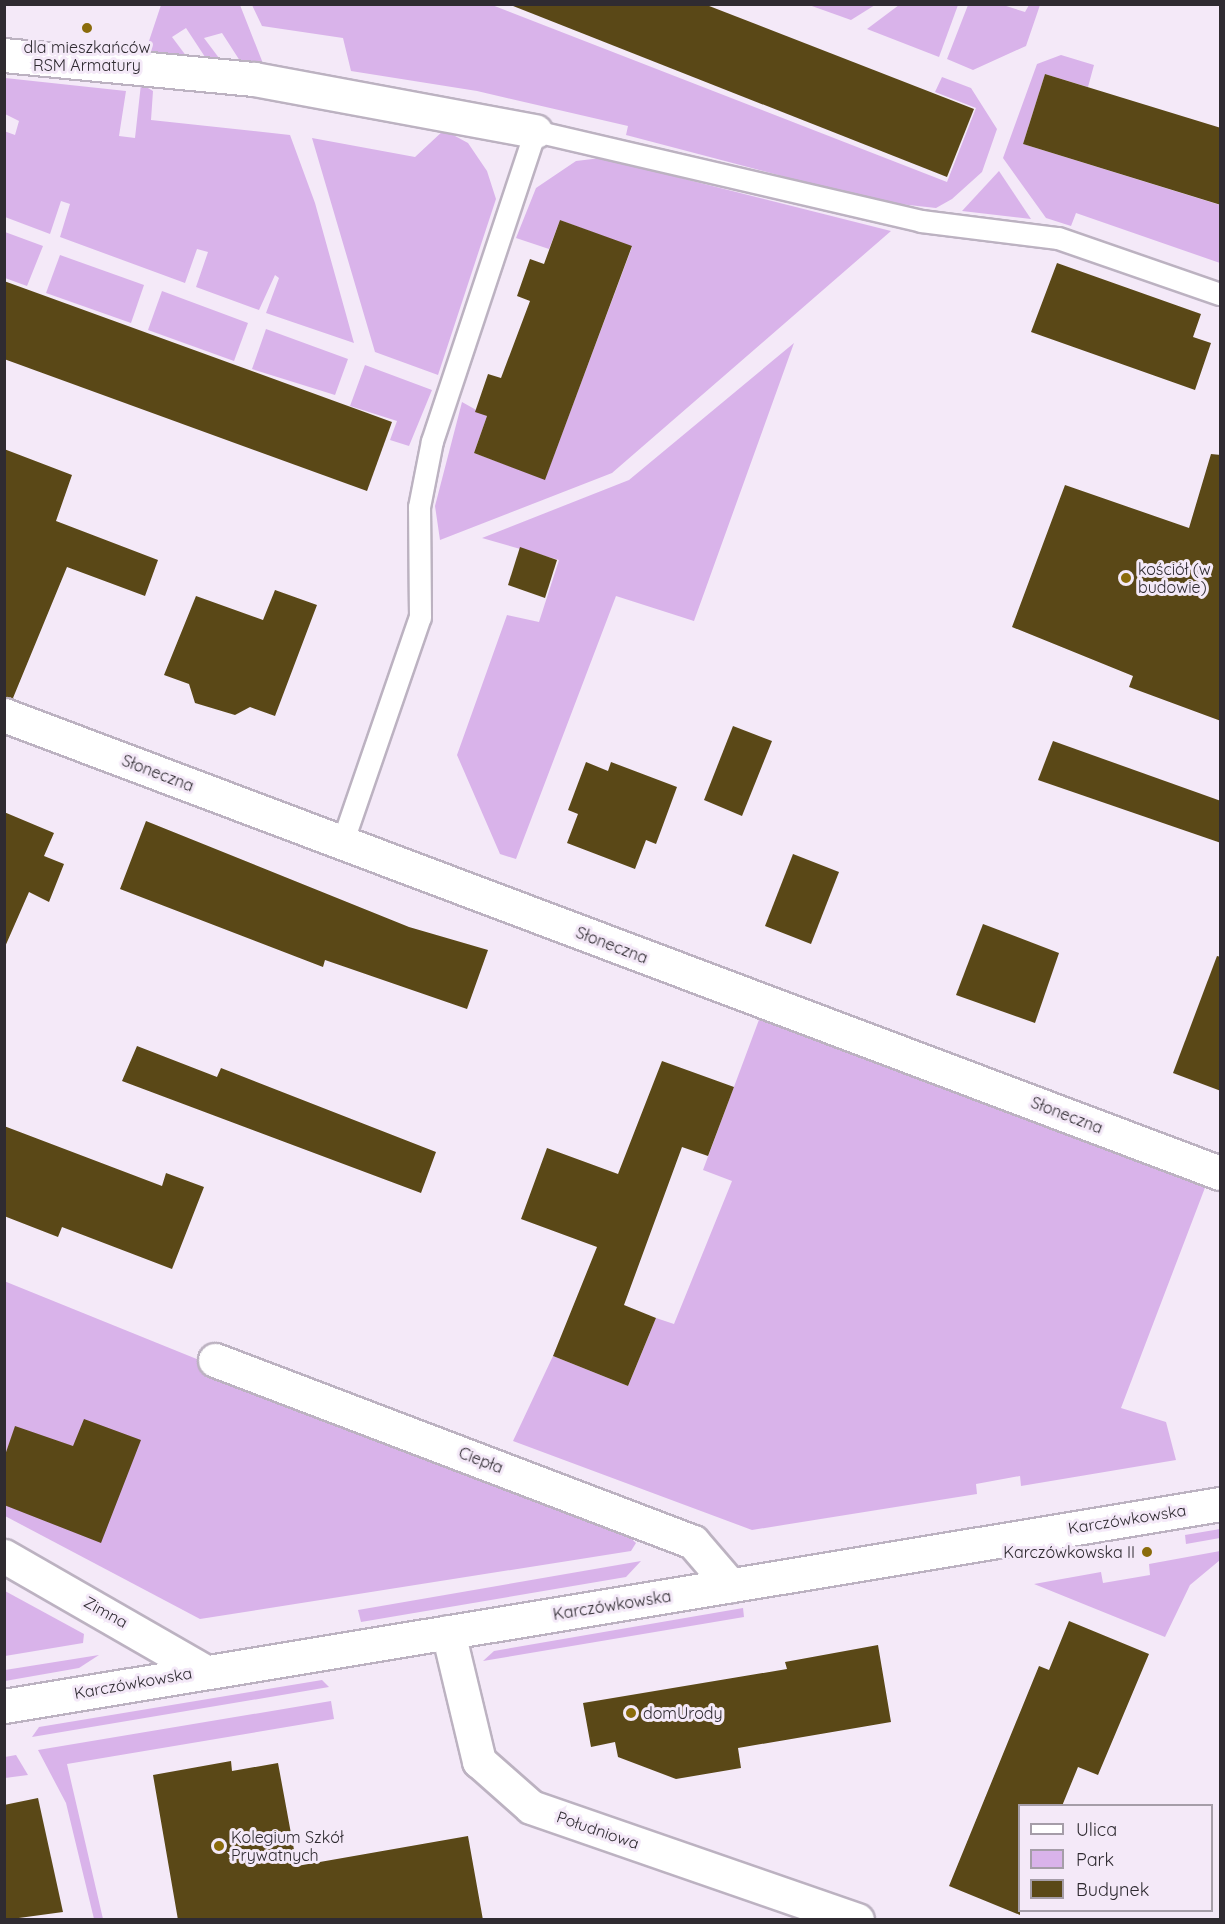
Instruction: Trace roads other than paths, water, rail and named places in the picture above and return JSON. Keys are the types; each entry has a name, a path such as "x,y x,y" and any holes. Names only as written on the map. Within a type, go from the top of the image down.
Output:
{"street":[{"path":"4,55 254,79 535,131"},
{"name":"Słoneczna","path":"4,715 1221,1173"},
{"name":"Ciepła","path":"215,1360 693,1542 730,1585"},
{"name":"Karczówkowska","path":"4,1706 1221,1504"},
{"name":"Zimna","path":"4,1556 204,1671"},
{"name":"Południowa","path":"448,1632 479,1761 531,1807 857,1920"}],"lane":[{"path":"342,843 420,617 419,507 432,441 535,131 921,221 1058,238 1221,294"}],"place":[{"name":"dla mieszkańców RSM Armatury","path":"87,28"},
{"name":"kościół (w budowie)","path":"1126,578"},
{"name":"Karczówkowska II","path":"1147,1552"},
{"name":"domUrody","path":"631,1713"},
{"name":"Kolegium Szkół Prywatnych","path":"219,1846"}]}
